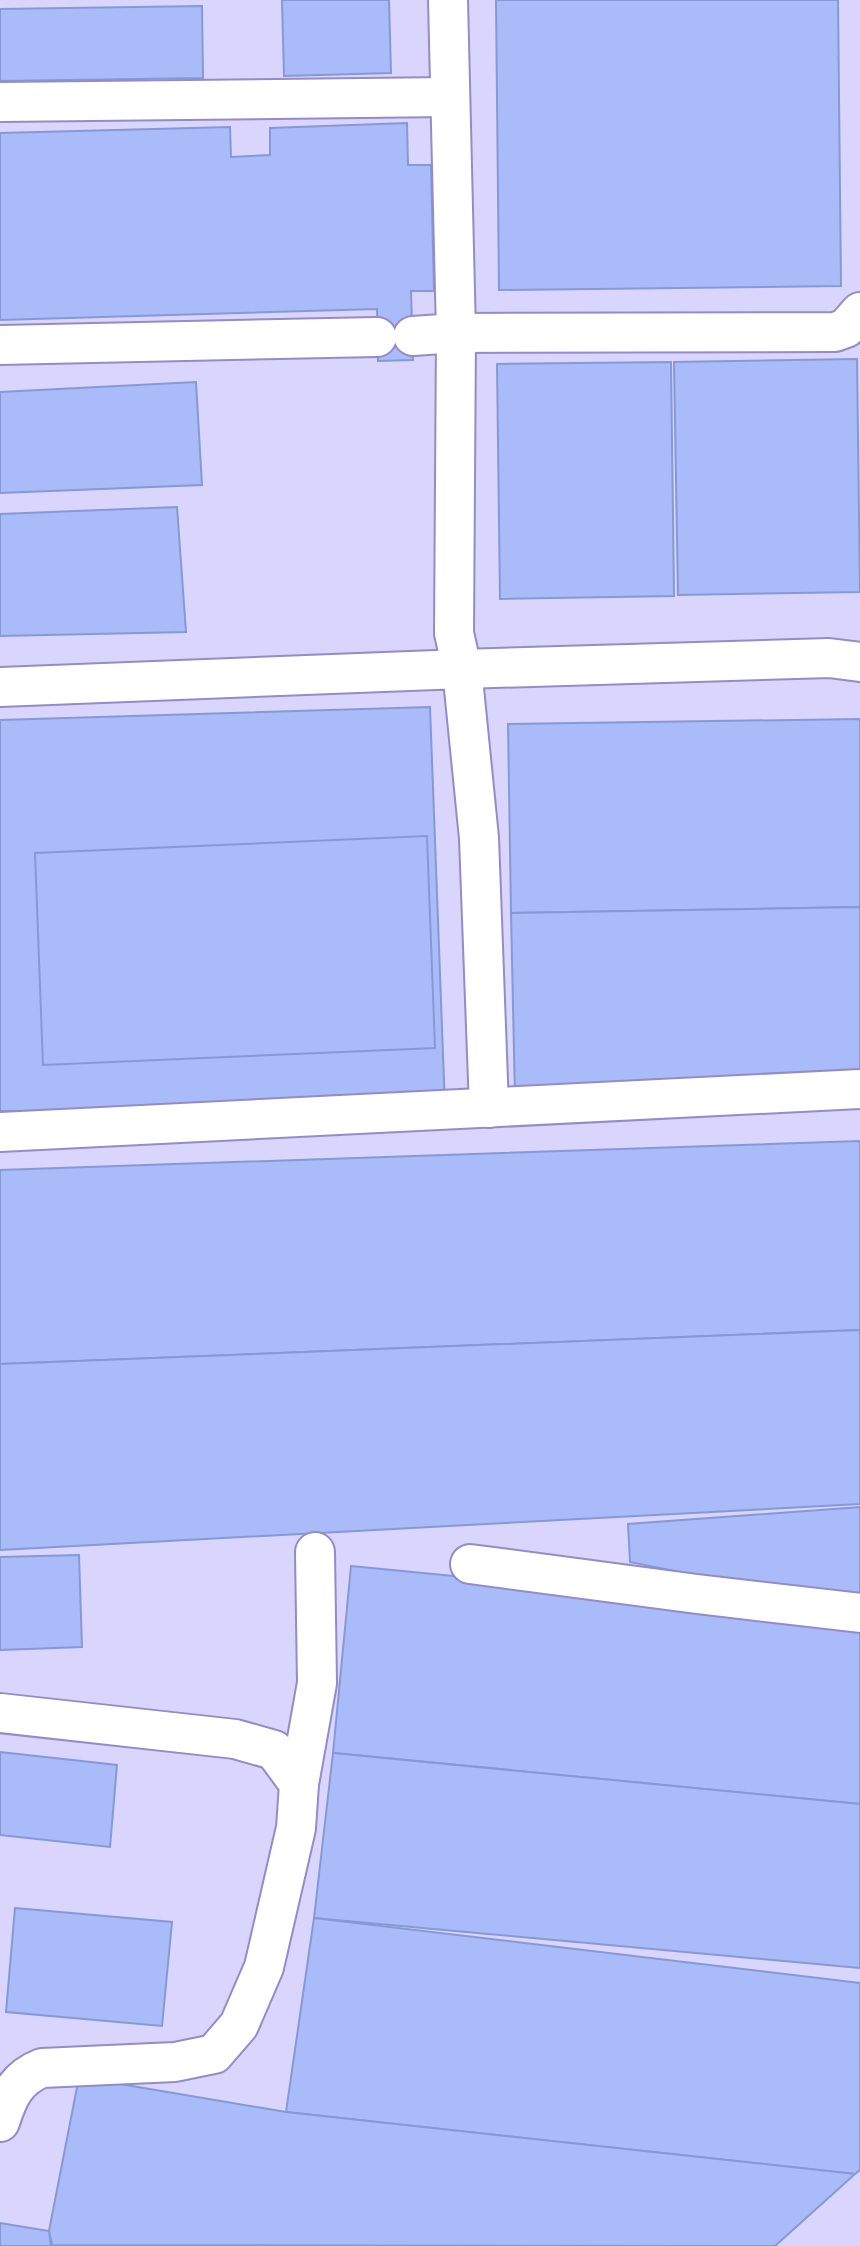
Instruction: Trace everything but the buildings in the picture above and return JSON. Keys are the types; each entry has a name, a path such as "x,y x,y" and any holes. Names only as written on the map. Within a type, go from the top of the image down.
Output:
{"lane":[{"path":"448,0 456,333 454,633 462,669 479,838 489,1108"},
{"path":"0,102 449,97"},
{"path":"0,345 395,337 456,333 835,332 846,327 860,312"},
{"path":"0,687 829,658 860,662"},
{"path":"0,1132 860,1089"},
{"path":"0,2122 8,2098 28,2073 42,2068 175,2062 214,2054 239,2025 264,1968 296,1828 299,1784 317,1683 315,1552"},
{"path":"470,1564 860,1613"},
{"path":"0,1713 234,1740 274,1750 299,1784"}]}
